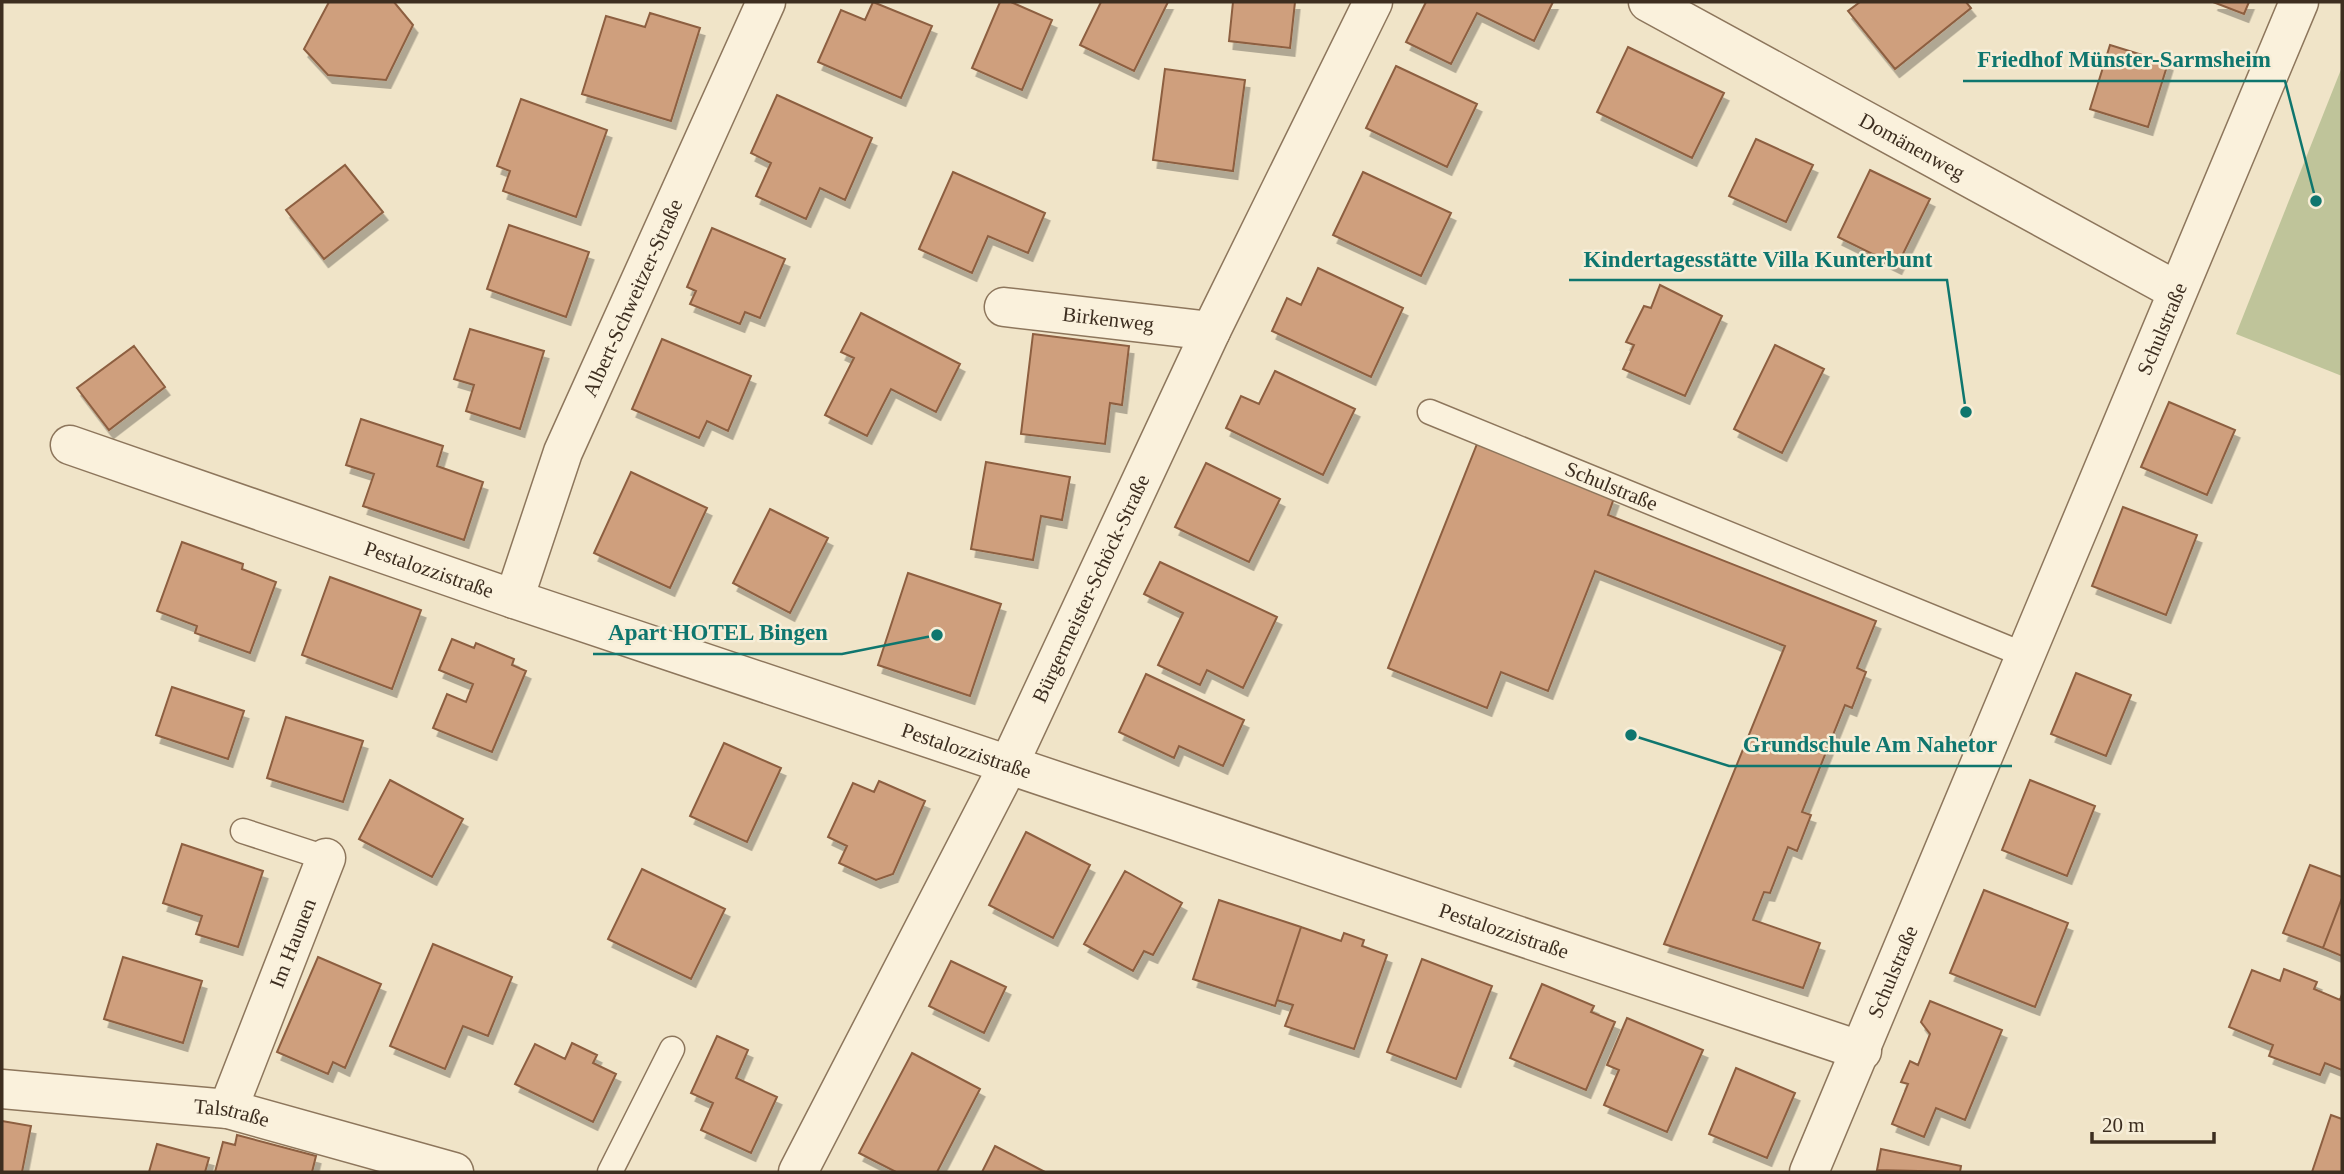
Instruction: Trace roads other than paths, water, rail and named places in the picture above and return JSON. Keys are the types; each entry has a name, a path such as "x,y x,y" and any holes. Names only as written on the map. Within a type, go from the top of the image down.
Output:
{"street":[{"name":"Albert-Schweitzer-Straße","path":"514,599 563,452 766,2"},
{"name":"Bürgermeister-Schöck-Straße","path":"799,1172 1009,764 1211,331 1373,2"},
{"name":"Domänenweg","path":"1648,2 2177,291"},
{"name":"Schulstraße","path":"1809,1172 1862,1051 2299,2"},
{"name":"Birkenweg","path":"1004,307 1211,331"},
{"name":"Pestalozzistraße","path":"70,445 514,599 1862,1051"},
{"name":"Im Haunen","path":"228,1109 326,858"},
{"name":"Talstraße","path":"2,1089 228,1109 454,1172"}],"lane":[{"name":"Schulstraße","path":"1430,412 2027,656"},
{"name":"Im Haunen","path":"243,831 326,858"},
{"path":"610,1172 672,1049"}],"place":[{"name":"Friedhof Münster-Sarmsheim","path":"2316,201"},
{"name":"Kindertagesstätte Villa Kunterbunt","path":"1966,412"},
{"name":"Apart HOTEL Bingen","path":"937,635"},
{"name":"Grundschule Am Nahetor","path":"1631,735"}]}
